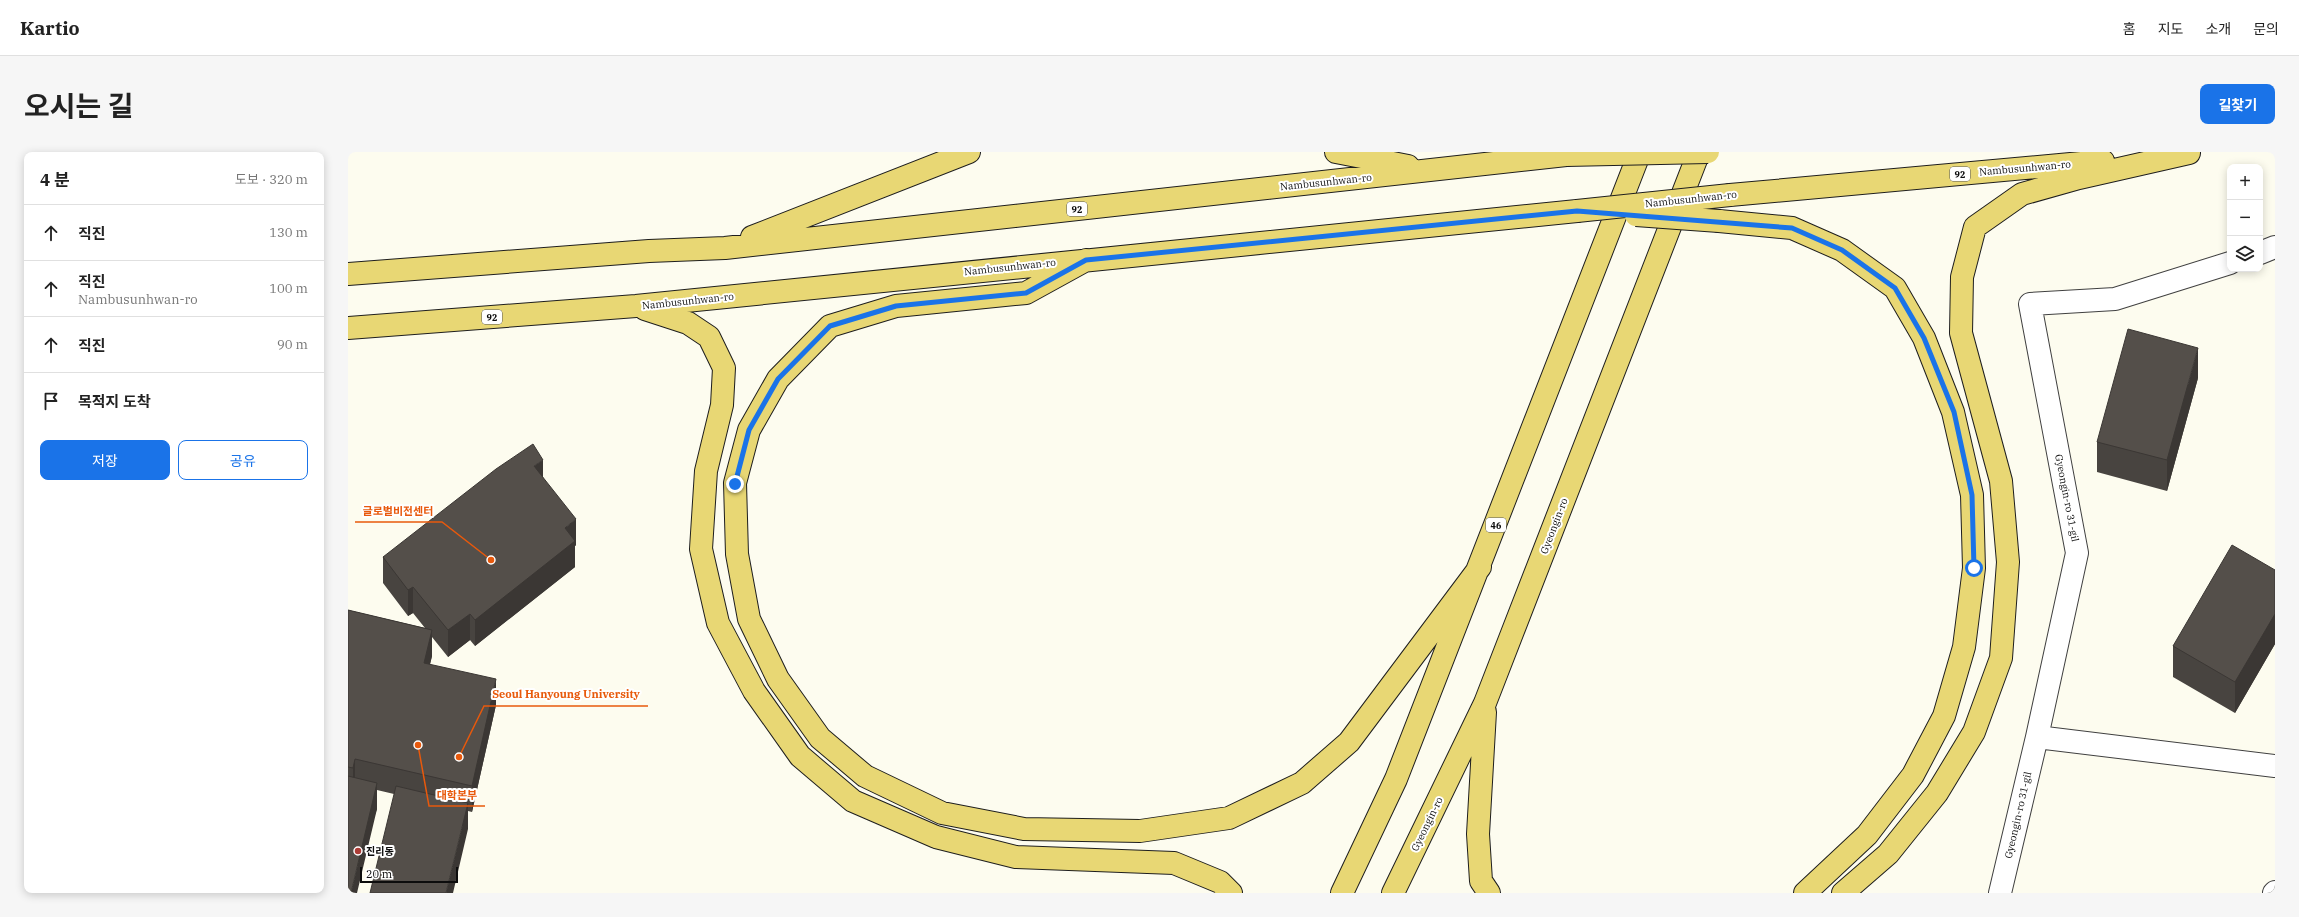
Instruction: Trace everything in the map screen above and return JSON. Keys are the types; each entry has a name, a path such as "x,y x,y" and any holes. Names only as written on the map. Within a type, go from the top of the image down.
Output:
{"main road":[{"path":"725,248 969,152"},
{"path":"1336,152 1429,171"},
{"name":"46","path":"1342,893 1396,779 1480,567 1640,152"},
{"name":"Gyeongin-ro","path":"1393,893 1485,703 1699,152"},
{"name":"Nambusunhwan-ro","path":"348,274 649,251 725,248 1566,155 1708,152"},
{"path":"1843,893 1888,854 1937,793 1974,732 2001,658 2008,562 2001,481 1961,333 1962,277 1975,227 2022,194 2079,178 2193,152"},
{"name":"Nambusunhwan-ro","path":"348,328 636,306 1730,195 2193,152"},
{"path":"1577,211 1719,221 1792,228 1842,250 1895,288 1924,338 1954,412 1972,495 1974,568 1964,648 1944,716 1913,775 1867,835 1805,893"},
{"path":"1086,260 1026,293 896,306 830,326 778,379 749,430 735,484 737,554 749,619 778,679 820,738 865,776 942,813 1024,829 1140,831 1230,818 1302,784 1349,742 1480,567"},
{"path":"348,261 396,270"},
{"path":"636,306 688,323 709,337 724,368 722,405 706,471 701,549 718,623 754,691 800,756 853,801 936,837 1016,857 1174,863 1220,882 1231,893"},
{"path":"1485,703 1478,834 1481,881 1489,893"}],"street":[{"path":"2263,252 2275,247"},
{"name":"Gyeongin-ro 31-gil","path":"2000,893 2037,737 2077,553 2030,304 2115,299 2227,264"},
{"path":"2037,737 2275,766"}],"building":[{"path":"2128,329 2198,348 2167,460 2097,442"},
{"path":"533,444 543,460 534,466 576,519 565,528 575,541 475,620 470,614 448,630 413,587 408,590 383,557 496,469"},
{"path":"2232,545 2275,570 2275,614 2235,682 2173,646"},
{"path":"348,610 432,630 424,663 496,679 472,786 355,759 353,768 348,767"},
{"name":"진리동","path":"348,776 377,783 351,893 348,893"},
{"path":"396,786 468,803 446,893 370,893"}],"place":[{"name":"글로벌비전센터","path":"491,560"},
{"name":"대학본부","path":"418,745"},
{"name":"Seoul Hanyoung University","path":"459,757"},
{"name":"진리동","path":"358,851"}],"route":[{"path":"735,484 749,430 778,379 830,326 896,306 1026,293 1086,260 1577,211 1719,221 1792,228 1842,250 1895,288 1924,338 1954,412 1972,495 1974,568"}]}
